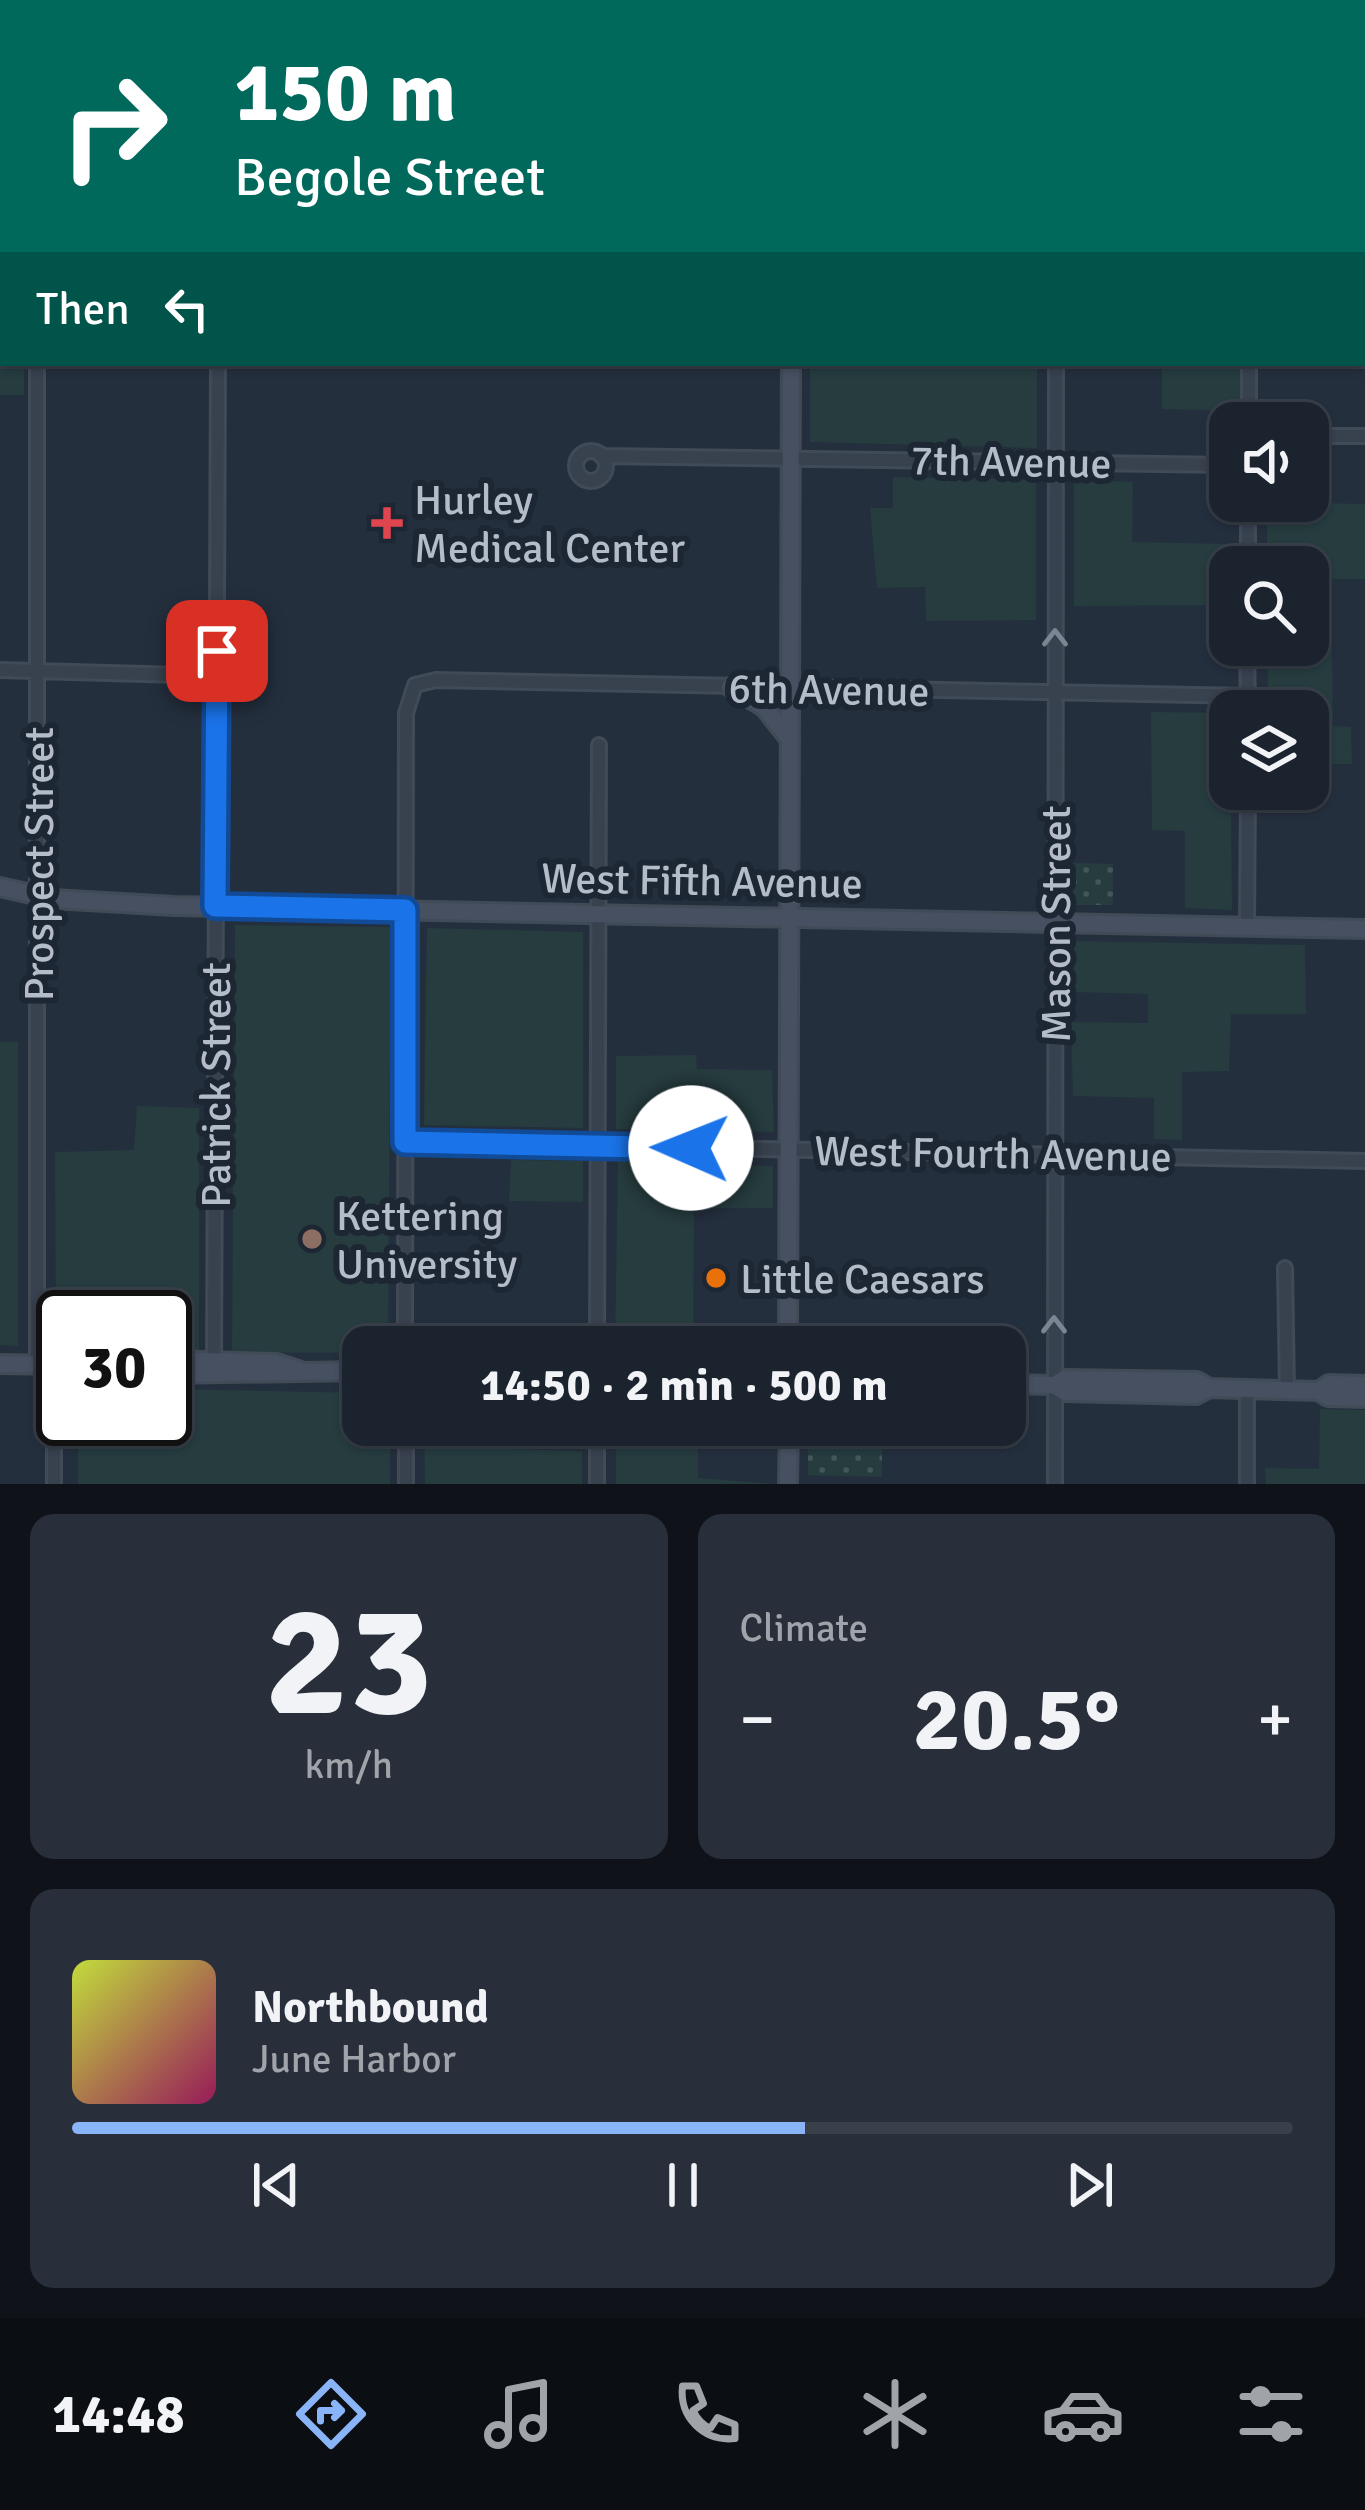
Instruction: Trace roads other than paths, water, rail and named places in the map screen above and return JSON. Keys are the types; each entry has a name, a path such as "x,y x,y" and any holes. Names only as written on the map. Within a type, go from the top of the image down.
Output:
{"street":[{"name":"Prospect Street","path":"37,366 38,897 49,1290"},
{"name":"Patrick Street","path":"214,1368 218,366"},
{"path":"788,1326 791,366"},
{"name":"Mason Street","path":"1055,1484 1056,366"},
{"path":"1249,366 1249,402"},
{"path":"1329,436 1365,436"},
{"name":"7th Avenue","path":"601,456 1209,465"},
{"path":"0,670 216,676"},
{"name":"6th Avenue","path":"405,910 406,713 412,687 436,680 1209,702"},
{"path":"730,687 764,707 791,740"},
{"path":"597,1326 598,745"},
{"path":"1247,927 1248,810"},
{"name":"West Fifth Avenue","path":"0,887 38,897 215,906 1365,929"},
{"path":"405,910 405,1326"},
{"name":"West Fourth Avenue","path":"405,1142 1365,1161"},
{"path":"1285,1268 1287,1390"},
{"path":"0,1364 36,1365"},
{"path":"192,1364 281,1376 298,1370 342,1371"},
{"path":"192,1371 214,1368"},
{"path":"1026,1384 1054,1385 1065,1392 1200,1395 1209,1388 1319,1391 1328,1397 1365,1398"},
{"path":"1319,1391 1329,1384 1365,1385"},
{"path":"1247,1389 1247,1484"},
{"name":"Prospect Street","path":"53,1446 54,1484"},
{"path":"406,1446 406,1484"},
{"path":"597,1446 597,1484"},
{"path":"788,1484 789,1446"}],"place":[{"name":"Hurley Medical Center","path":"387,523"},
{"name":"Kettering University","path":"312,1239"},
{"name":"Little Caesars","path":"716,1278"}]}
